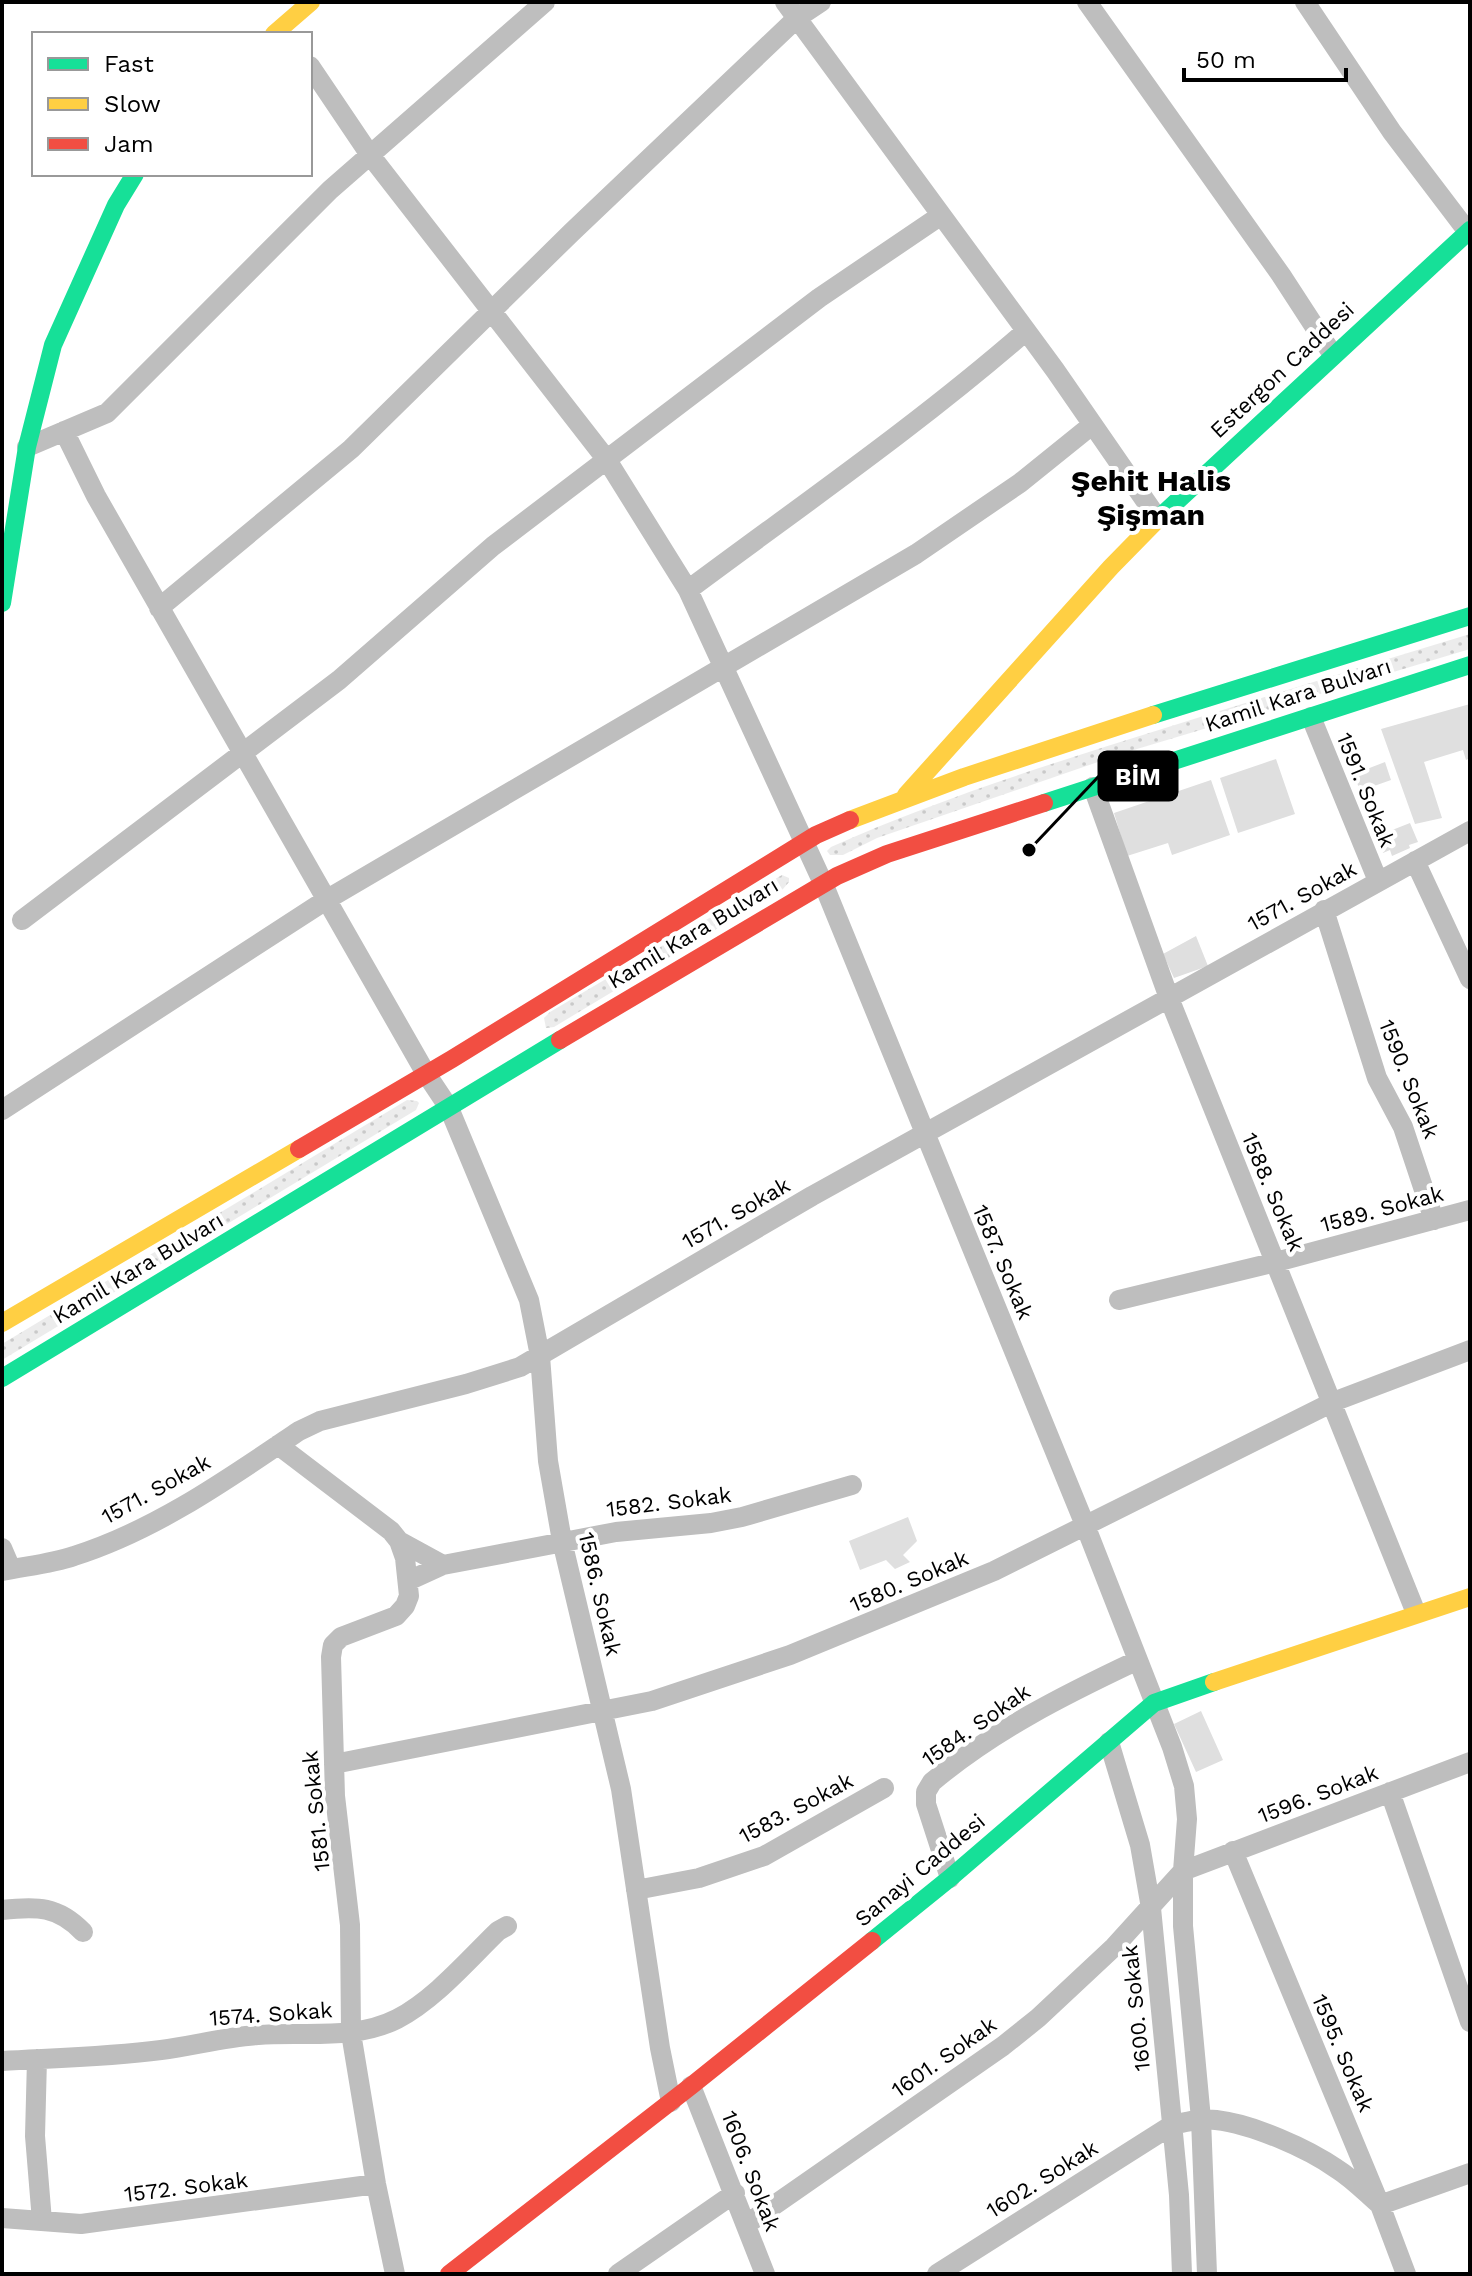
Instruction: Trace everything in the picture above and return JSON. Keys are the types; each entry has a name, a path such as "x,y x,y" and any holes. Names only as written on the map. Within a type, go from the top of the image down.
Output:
{"main road":[{"path":"281,32 311,2"},
{"path":"2,603 27,447 53,345 116,205 134,176"},
{"name":"Estergon Caddesi","path":"904,798 1111,567 1158,519 1469,231"},
{"name":"Kamil Kara Bulvarı","path":"2,1323 425,1072 452,1059 804,841 904,798 1198,700 1470,616"},
{"name":"Kamil Kara Bulvarı","path":"2,1378 823,883 887,854 1470,665"},
{"name":"Sanayi Caddesi","path":"449,2274 671,2102 950,1878 1154,1703 1470,1597"}],"street":[{"path":"27,447 107,413 330,190 545,2"},
{"path":"159,608 351,449 791,10 821,2"},
{"path":"1087,2 1281,275 1333,355"},
{"path":"1305,2 1392,132 1469,231"},
{"path":"791,10 1026,331 1158,519"},
{"name":"1587. Sokak","path":"312,69 370,155 607,460 688,590 823,883 1085,1525 1184,1786 1187,1819 1183,1871 1186,1967 1201,2119 1207,2274"},
{"path":"22,920 339,680 493,546 819,298 940,216"},
{"path":"688,590 868,460 1026,331"},
{"path":"2,1110 326,900 916,554 1020,483 1092,425"},
{"name":"1586. Sokak","path":"64,431 96,496 242,754 425,1072 449,1108 529,1300 540,1356 548,1461 562,1541 621,1789 671,2102"},
{"name":"1591. Sokak","path":"1311,717 1378,881"},
{"name":"1588. Sokak","path":"1093,787 1169,998 1416,1613"},
{"name":"1571. Sokak","path":"7,1570 72,1557 139,1530 320,1421 502,1373 540,1356 923,1134 1470,831"},
{"path":"1415,861 1470,979"},
{"name":"1590. Sokak","path":"1324,910 1377,1078 1403,1127 1434,1220"},
{"name":"1589. Sokak","path":"1119,1300 1470,1210"},
{"name":"1580. Sokak","path":"334,1764 603,1711 681,1691 835,1637 994,1571 1333,1402 1470,1350"},
{"path":"278,1445 391,1531 399,1541 443,1565"},
{"name":"1582. Sokak","path":"408,1581 443,1565 562,1541 742,1517 852,1485"},
{"path":"399,1541 408,1581"},
{"path":"2,1548 7,1570"},
{"name":"1581. Sokak","path":"395,2274 376,2184 351,2033 350,1925 334,1764 331,1657 333,1645 341,1637 396,1616 409,1596 408,1581"},
{"name":"1584. Sokak","path":"950,1878 926,1804 926,1792 932,1782 1009,1726 1047,1703 1136,1661"},
{"name":"1600. Sokak","path":"1109,1742 1140,1845 1151,1908 1179,2195 1182,2274"},
{"name":"1596. Sokak","path":"1183,1871 1470,1762"},
{"name":"1583. Sokak","path":"636,1890 699,1878 764,1856 884,1788"},
{"path":"1390,1792 1470,2022"},
{"name":"1595. Sokak","path":"1233,1851 1406,2274"},
{"name":"1601. Sokak","path":"747,2224 1003,2046 1074,1986 1183,1871"},
{"path":"2,1910 59,1912 83,1932"},
{"name":"1574. Sokak","path":"2,2061 128,2054 257,2035 351,2033 386,2024 413,2009 507,1926"},
{"path":"37,2059 35,2136 42,2221"},
{"name":"1606. Sokak","path":"691,2086 765,2274"},
{"path":"1172,2125 1201,2119 1240,2126 1301,2149 1340,2170 1380,2205 1470,2173"},
{"name":"1602. Sokak","path":"937,2274 1172,2125"},
{"name":"1572. Sokak","path":"2,2218 81,2224 376,2184"},
{"path":"618,2274 735,2193"}],"shaded area":[{"path":"1470,634 1470,649 1127,752 877,838 843,855 830,855 827,851 912,813 1036,769"},
{"path":"782,875 789,878 783,889 554,1027 546,1028 544,1018 550,1012"},
{"path":"407,1100 419,1103 416,1110 2,1360 2,1344"}],"building":[{"path":"1470,704 1470,758 1466,760 1463,750 1424,762 1442,818 1415,824 1381,729"},
{"path":"1276,759 1295,814 1238,833 1220,778"},
{"path":"1385,762 1391,780 1360,791 1354,774"},
{"path":"1211,780 1230,835 1172,855 1168,843 1127,856 1114,813"},
{"path":"1410,823 1418,842 1392,856 1390,850 1383,853 1377,836"},
{"path":"1196,936 1208,966 1174,978 1163,954"},
{"path":"908,1517 917,1541 903,1555 910,1562 895,1569 886,1560 860,1570 849,1541"},
{"path":"1201,1711 1223,1760 1196,1772 1174,1724"}],"traffic: fast":[{"path":"2,603 27,447 53,345 116,205 134,176"},
{"path":"1161,516 1470,230"},
{"path":"1153,715 1470,616"},
{"path":"1044,803 1470,665"},
{"path":"2,1378 560,1040"},
{"path":"872,1941 1154,1703 1214,1682"}],"traffic: slow":[{"path":"276,32 311,2"},
{"path":"906,795 1111,567 1161,516"},
{"path":"850,820 964,777 1153,715"},
{"path":"2,1323 299,1149"},
{"path":"1214,1682 1470,1597"}],"traffic: jam":[{"path":"560,1040 837,876 887,854 1044,803"},
{"path":"299,1149 452,1059 816,835 850,820"},
{"path":"449,2274 872,1941"}],"place":[{"name":"BİM","path":"1029,850"}],"district":[{"name":"Şehit Halis Şişman","path":"1151,497"}]}
